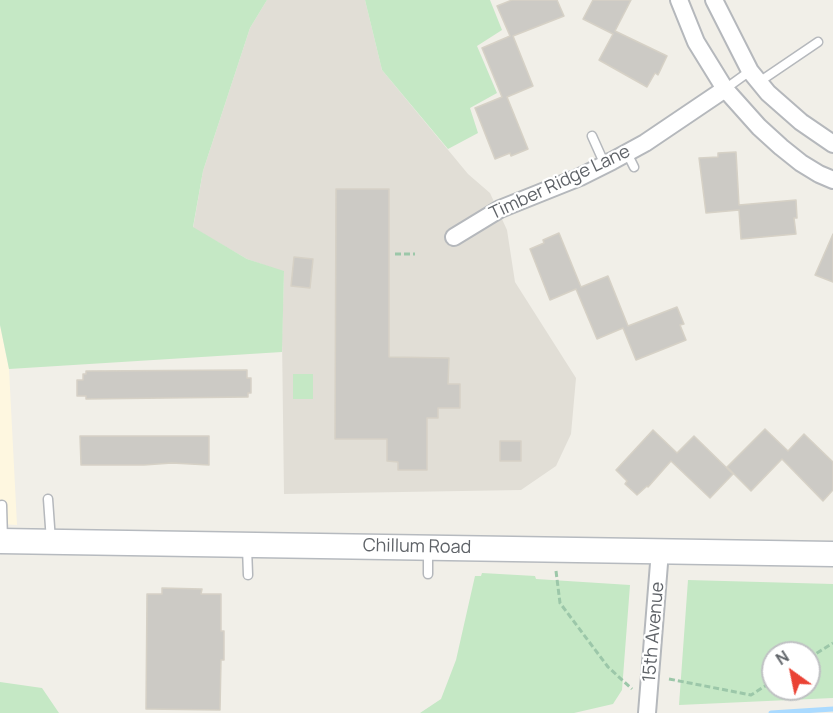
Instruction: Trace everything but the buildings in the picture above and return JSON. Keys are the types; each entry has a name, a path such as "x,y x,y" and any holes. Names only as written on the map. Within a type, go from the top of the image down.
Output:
{"main road":[{"name":"Chillum Road","path":"2,541 833,554"}],"street":[{"path":"680,0 696,42 725,89 759,127 781,147 801,163 833,180"},
{"path":"714,0 755,77 768,93 801,122 833,144"},
{"name":"Timber Ridge Lane","path":"454,237 500,209 605,165 630,160 645,143 725,89"},
{"name":"15th Avenue","path":"647,711 660,551"}],"lane":[{"path":"725,89 755,77 818,42"},
{"path":"592,136 605,165"},
{"path":"48,500 51,542"},
{"path":"2,505 2,541"},
{"path":"247,544 248,575"},
{"path":"428,547 428,574"}],"path":[{"path":"395,254 416,254"},
{"path":"556,571 560,603 608,667 634,692"},
{"path":"669,678 751,695 761,689"}],"shaded area":[{"path":"267,0 365,0 382,70 468,174 490,193 507,230 515,282 576,378 571,434 556,466 521,490 284,494 282,338 284,272 247,259 193,228 203,171 250,28"},
{"path":"0,325 9,369 17,525 0,524"}],"green space":[{"path":"0,0 267,0 250,28 203,171 193,227 247,259 284,271 282,352 9,369 0,325"},
{"path":"365,0 490,0 502,30 477,46 497,93 470,108 478,133 448,149 382,70"},
{"path":"293,374 313,374 313,399 293,399"},
{"path":"482,573 630,585 622,690 613,704 574,713 420,713 441,699 456,660 475,576 481,576"},
{"path":"688,580 833,584 833,698 821,699 821,641 761,641 761,701 767,701 679,705"},
{"path":"0,682 42,688 59,713 0,713"}],"waterway":[{"path":"771,713 833,709"}]}
